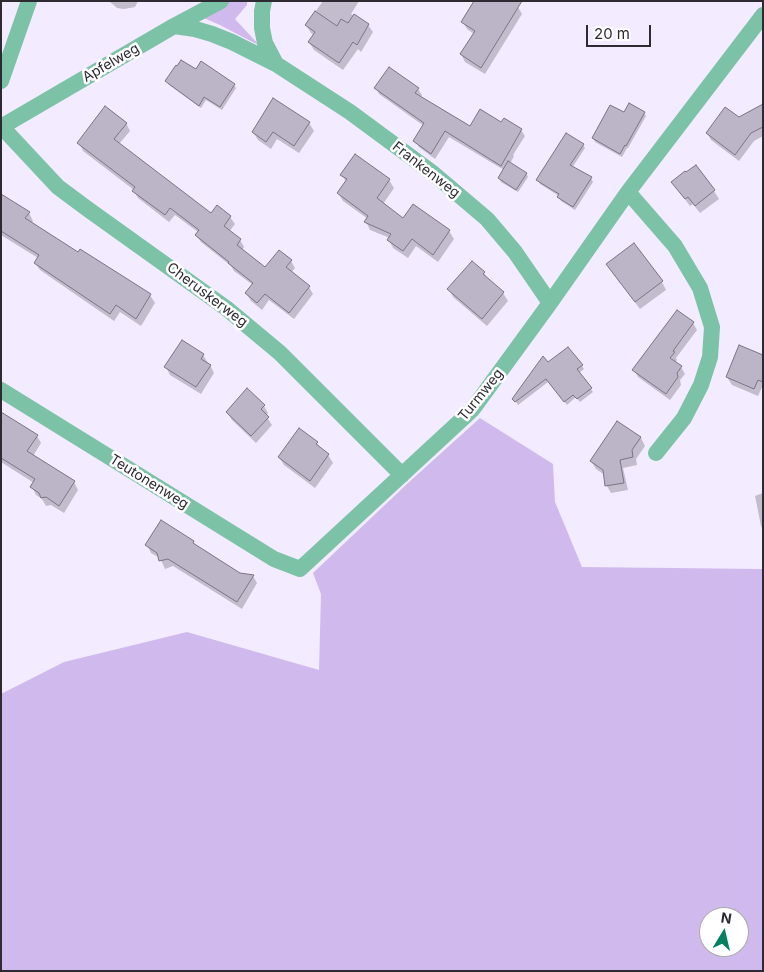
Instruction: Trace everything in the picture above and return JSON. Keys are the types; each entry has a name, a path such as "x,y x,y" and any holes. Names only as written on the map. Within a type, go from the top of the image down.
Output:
{"street":[{"path":"1,81 29,1"},
{"name":"Apfelweg","path":"1,127 220,1"},
{"path":"264,1 262,28 265,43 276,64"},
{"name":"Turmweg","path":"300,568 472,410 628,192 763,15"},
{"name":"Frankenweg","path":"174,26 195,29 232,42 276,64 350,112 434,174 487,219 514,252 550,303"},
{"name":"Cheruskerweg","path":"1,127 58,187 226,308 280,353 402,475"},
{"path":"628,192 675,246 700,288 712,328 710,356 701,385 684,418 656,454"},
{"name":"Teutonenweg","path":"1,390 274,559 300,568"}],"shaded area":[{"path":"214,1 247,1 247,5 235,19 260,46 192,13"},
{"path":"480,418 553,464 555,502 582,567 763,569 763,971 1,971 1,694 64,662 187,632 319,670 321,594 313,573"}],"building":[{"path":"474,1 522,1 481,68 460,54 475,31 461,22"},
{"path":"315,11 337,26 341,19 348,23 354,14 369,24 357,45 353,42 339,63 308,42 315,32 305,25"},
{"path":"181,60 196,69 201,61 235,84 220,107 204,97 199,106 165,81"},
{"path":"389,67 419,88 415,93 470,126 480,109 501,122 504,118 522,129 501,166 445,131 431,154 413,141 424,123 374,88"},
{"path":"273,98 310,122 294,146 273,132 266,142 252,132"},
{"path":"629,103 645,112 620,154 592,138 610,105 624,112"},
{"path":"763,104 763,127 751,133 735,155 706,133 725,107 739,117"},
{"path":"105,106 127,123 114,139 211,213 217,205 231,216 224,226 241,239 237,245 265,267 279,250 292,260 286,267 310,286 289,313 265,294 257,303 245,293 253,283 195,235 199,230 170,208 165,215 132,191 135,187 77,143"},
{"path":"566,133 584,144 570,165 592,177 573,207 557,197 559,194 536,180"},
{"path":"355,154 390,179 377,198 403,218 413,204 450,230 433,255 412,239 403,251 387,240 391,234 364,222 368,216 337,193 347,179 340,175"},
{"path":"508,161 527,173 516,190 498,178"},
{"path":"696,165 715,190 695,206 688,197 685,199 671,182"},
{"path":"1,194 30,212 25,218 78,252 80,249 151,294 136,319 116,305 110,314 34,263 39,255 1,231"},
{"path":"634,243 663,281 635,302 606,264"},
{"path":"472,261 485,272 483,274 504,292 482,319 447,289"},
{"path":"677,310 694,322 670,358 682,366 677,373 678,377 666,394 632,370"},
{"path":"182,340 204,354 201,359 211,365 196,387 164,367"},
{"path":"739,345 763,355 763,382 758,380 754,389 726,377"},
{"path":"568,347 583,365 577,369 592,388 577,399 573,395 564,402 546,379 515,402 512,399 543,356 548,362"},
{"path":"247,388 265,405 261,409 269,417 251,436 226,412"},
{"path":"1,412 38,435 27,451 75,481 59,506 46,497 41,498 39,493 30,487 35,479 1,458"},
{"path":"617,421 641,437 632,450 633,457 620,460 624,483 605,486 603,470 590,461"},
{"path":"299,428 318,442 316,444 329,454 310,481 278,457"},
{"path":"161,520 240,573 254,575 237,602 168,559 159,561 157,553 145,545"}]}
